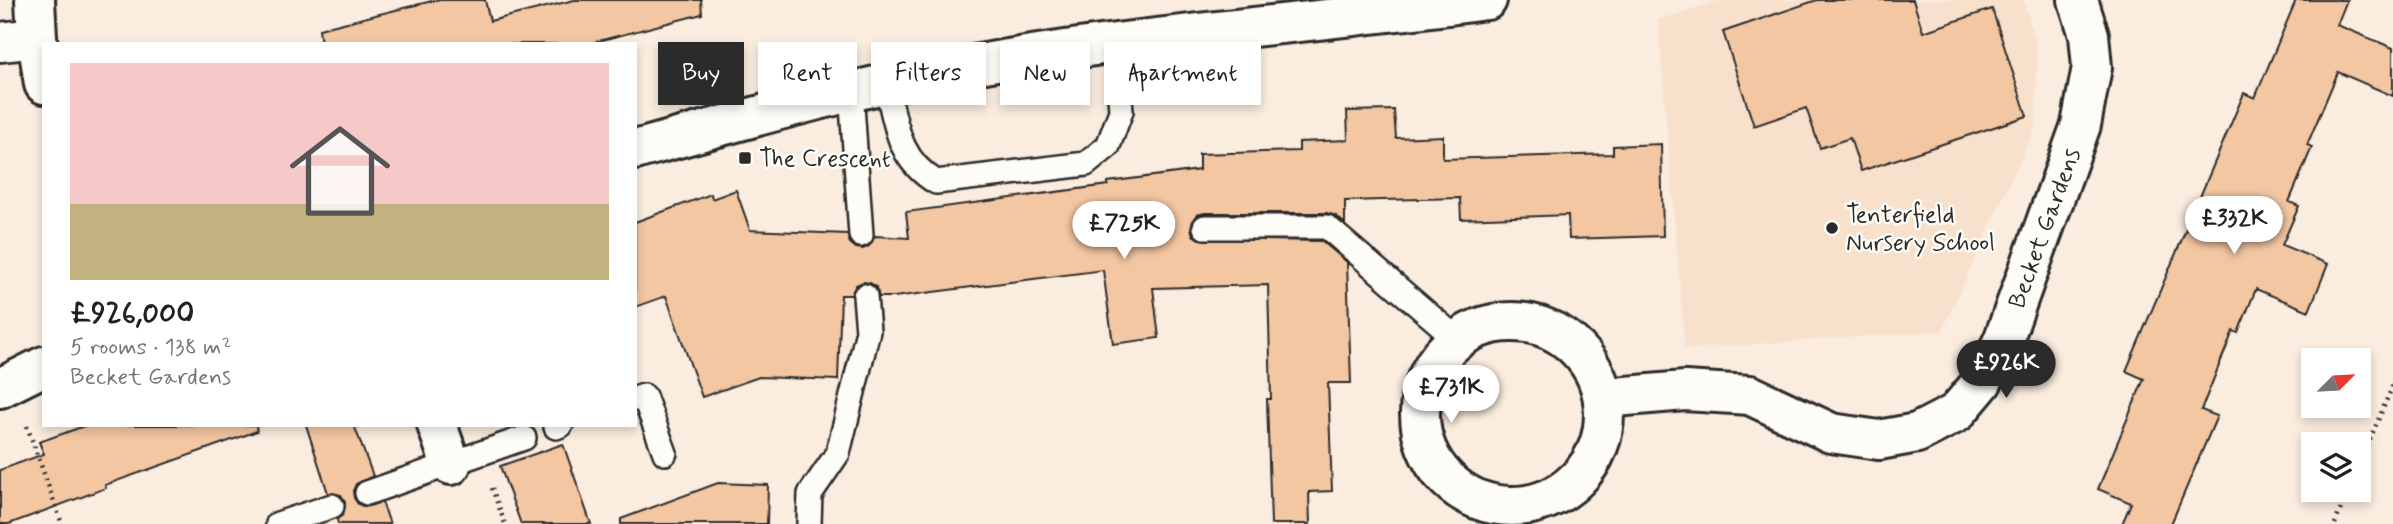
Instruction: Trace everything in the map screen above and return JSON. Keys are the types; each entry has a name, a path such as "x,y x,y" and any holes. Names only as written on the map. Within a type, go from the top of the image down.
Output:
{"street":[{"path":"35,0 18,40 42,81"},
{"path":"1123,42 1393,6 1487,0"},
{"name":"Becket Gardens","path":"1603,398 1685,391 1750,395 1831,433 1878,440 1917,433 1956,413 1982,382 2003,341 2081,125 2092,67 2089,35 2078,0"},
{"path":"637,149 869,87 1020,57 1104,45"},
{"path":"1516,321 1546,328 1573,345 1593,369 1603,398 1604,428 1595,457 1577,481 1552,498 1524,507 1494,506 1465,495 1442,476 1426,450 1419,421 1422,390 1435,362 1457,339 1485,326 1516,321"},
{"path":"438,427 450,465"}],"lane":[{"path":"869,87 902,148 924,174 936,181 1086,164 1108,146 1121,111 1121,105"},
{"path":"861,235 869,87"},
{"path":"1205,227 1327,227 1457,339"},
{"path":"808,524 810,494 838,453 868,331 865,296"},
{"path":"637,398 644,396 665,453"},
{"path":"367,493 524,438"},
{"path":"278,524 332,506"}],"path":[{"path":"18,379 62,524"},
{"path":"2371,437 2393,385"},
{"path":"2335,524 2343,502"}],"shaded area":[{"name":"Tenterfield Nursery School","path":"1721,0 2023,0 2037,46 2036,125 1942,331 1685,349 1658,20"}],"building":[{"path":"436,0 485,0 490,21 574,0 701,0 702,14 595,42 321,42 319,29"},
{"path":"1817,0 1913,0 1923,32 1992,9 2027,116 1861,171 1850,138 1820,148 1806,108 1754,126 1723,32"},
{"path":"2296,0 2347,0 2337,25 2393,48 2393,96 2338,72 2307,145 2312,147 2289,202 2299,206 2282,245 2328,264 2309,311 2256,289 2238,333 2233,331 2201,410 2217,416 2171,524 2122,524 2131,503 2098,489 2144,379 2126,371 2244,93 2255,98"},
{"path":"1394,110 1396,138 1443,136 1443,159 1613,154 1613,146 1661,144 1663,236 1569,239 1568,215 1461,219 1460,198 1345,201 1345,224 1336,216 1327,213 1197,215 1191,228 1193,235 1199,239 1322,241 1347,262 1351,383 1328,383 1332,491 1309,492 1310,524 1271,524 1267,399 1271,399 1268,285 1153,288 1159,338 1113,344 1103,270 894,297 879,297 876,287 863,282 856,285 851,295 841,295 838,380 759,377 702,397 666,296 637,306 637,221 711,194 712,199 736,190 750,230 847,234 850,243 863,249 869,246 875,236 909,238 906,212 1199,170 1199,154 1299,151 1299,142 1348,140 1347,111"},
{"path":"81,427 256,427 257,431 105,485 106,488 9,524 0,524 0,470 44,454 39,442"},
{"path":"307,427 355,427 373,476 356,484 354,498 358,504 365,507 382,502 390,524 338,524 337,519 343,515 345,502 341,495 328,493"},
{"path":"563,444 591,524 521,524 500,466"},
{"path":"718,483 768,485 767,524 621,524 621,519"}],"place":[{"name":"The Crescent","path":"745,158"},
{"name":"Tenterfield Nursery School","path":"1832,228"}]}
